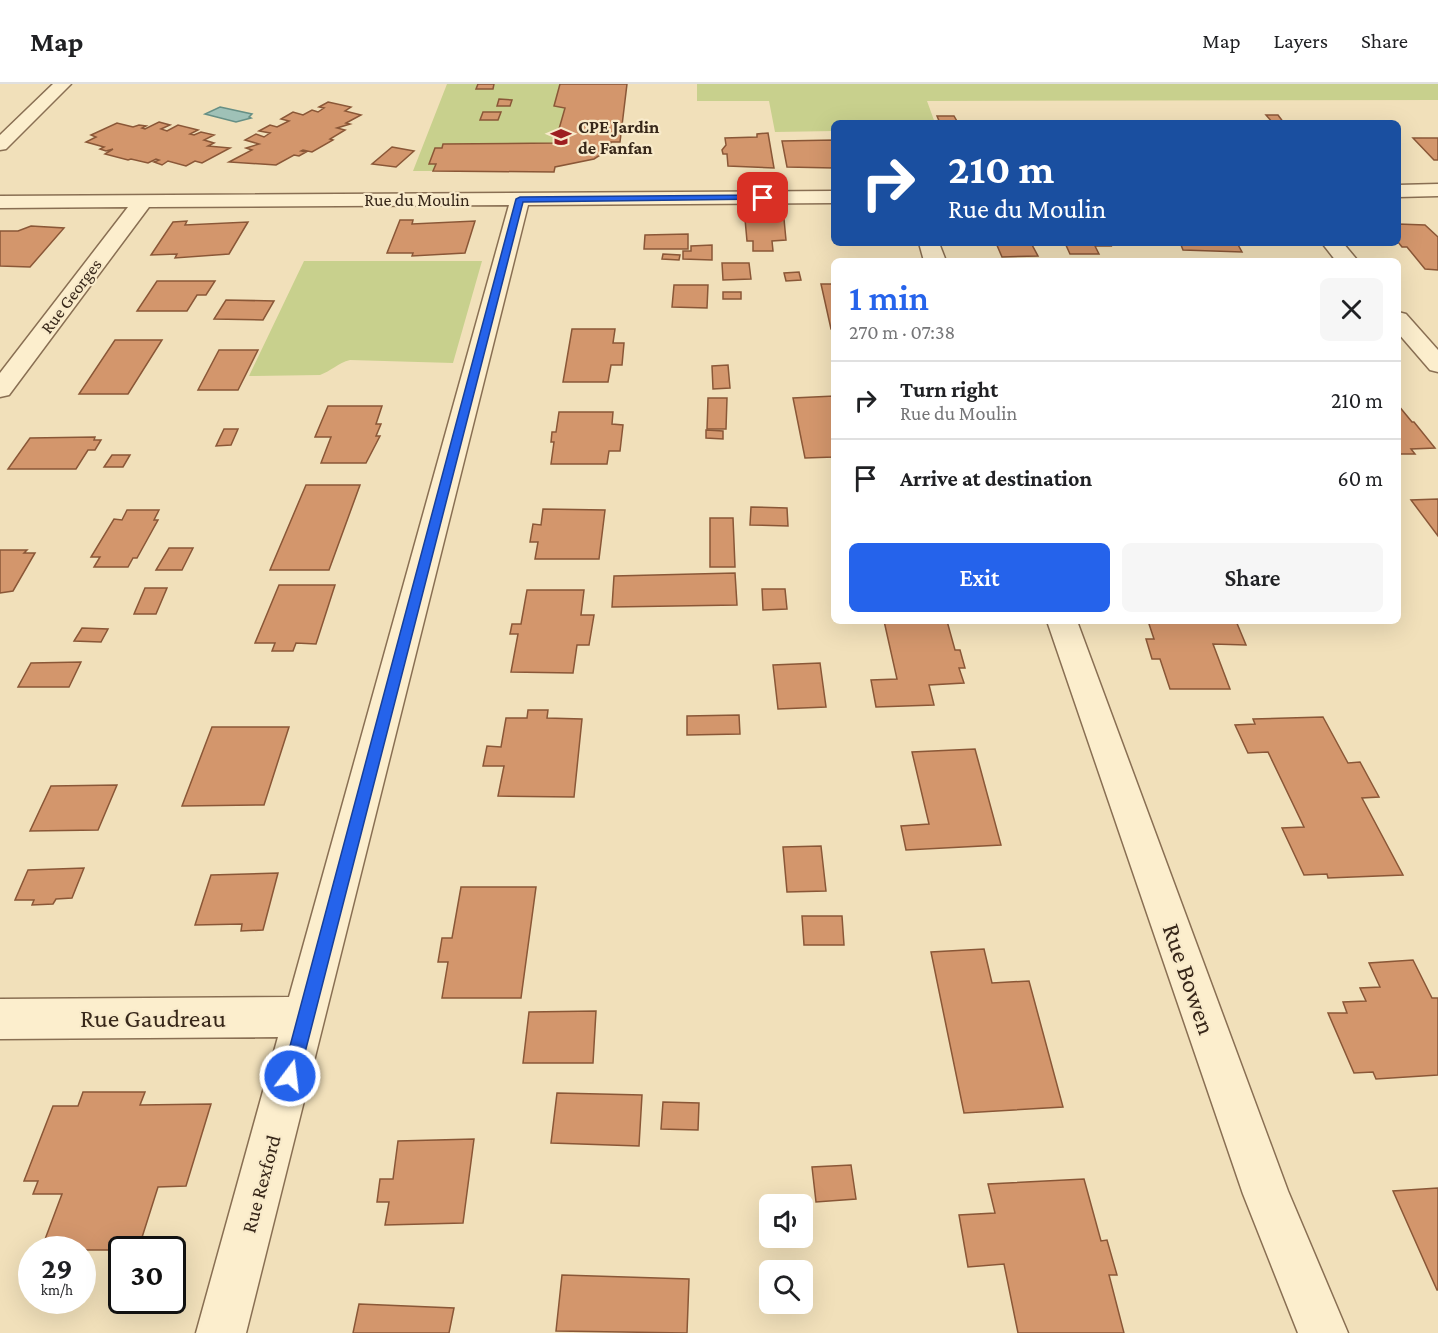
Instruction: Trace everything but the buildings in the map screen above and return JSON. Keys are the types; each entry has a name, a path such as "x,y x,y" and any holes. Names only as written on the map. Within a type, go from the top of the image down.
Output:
{"street":[{"path":"0,145 63,84"},
{"path":"1401,191 1438,190"},
{"name":"Rue du Moulin","path":"0,202 831,197"},
{"name":"Rue Rexford","path":"221,1333 520,199"},
{"name":"Rue Georges","path":"0,390 143,201"},
{"path":"1334,246 1344,258"},
{"path":"1401,322 1438,365"},
{"name":"Rue Bowen","path":"1063,624 1236,1113 1323,1333"},
{"name":"Rue Gaudreau","path":"0,1019 306,1017"}],"green space":[{"path":"447,84 560,84 555,106 565,108 555,143 444,144 442,148 435,148 429,163 436,164 433,171 413,171"},
{"path":"697,84 1438,84 1438,100 927,101 934,120 831,120 831,131 775,132 769,101 697,101"},
{"path":"304,261 482,261 453,363 350,360 320,375 249,376"}],"water":[{"path":"220,107 252,114 249,117 251,118 236,122 205,114"}],"place":[{"name":"CPE Jardin de Fanfan","path":"561,137"}],"route":[{"path":"290,1076 520,199 763,198"}]}
